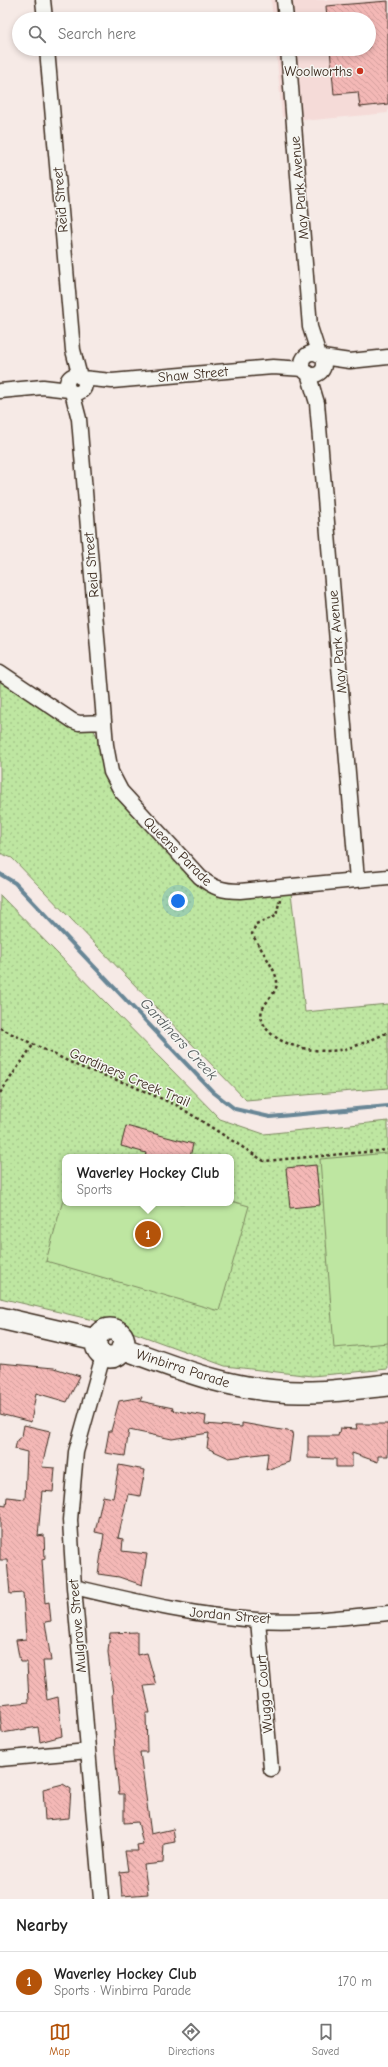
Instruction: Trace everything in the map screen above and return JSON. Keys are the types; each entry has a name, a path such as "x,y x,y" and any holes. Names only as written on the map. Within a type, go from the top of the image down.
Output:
{"street":[{"path":"43,0 44,12"},
{"path":"284,0 285,12"},
{"name":"Reid Street","path":"48,56 104,716"},
{"name":"May Park Avenue","path":"289,56 357,880"},
{"name":"Shaw Street","path":"0,391 388,357"},
{"path":"0,672 73,721 79,723 104,716"},
{"name":"Queens Parade","path":"104,716 108,760 111,772 121,791 208,884 222,890 240,891 388,877"},
{"name":"Winbirra Parade","path":"0,1318 107,1348 202,1378 244,1387 300,1392 388,1385"},
{"name":"Mulgrave Street","path":"101,1899 74,1587 70,1520 76,1452 107,1348"},
{"name":"Jordan Street","path":"74,1587 178,1611 258,1620 337,1618 388,1613"},
{"name":"Wugga Court","path":"258,1620 271,1769"},
{"path":"0,1759 88,1751"}],"path":[{"path":"281,886 280,905 276,916 256,924 252,934 277,977 276,992 263,1007 261,1019 267,1031 280,1042 308,1049 344,1049 388,1032"},
{"name":"Gardiners Creek Trail","path":"0,1028 80,1067 128,1084 178,1106 264,1161 388,1150"},
{"path":"0,1093 33,1045"}],"shaded area":[{"path":"271,0 388,0 388,113 313,120 282,117 277,56 376,56 376,12 272,12"}],"green space":[{"path":"0,679 93,729 98,738 104,772 118,799 206,891 216,895 237,898 291,893 305,1012 388,1004 388,1088 246,1100 12,858 0,853"},
{"path":"0,895 220,1119 264,1134 388,1121 388,1369 312,1376 225,1366 110,1324 0,1298"},
{"path":"388,1153 388,1343 334,1348 320,1159"},
{"path":"234,1202 249,1206 219,1311 46,1261 62,1204 62,1206 234,1206"}],"building":[{"name":"Woolworths","path":"388,1 388,104 360,107 358,92 334,94 331,56 376,56 376,12 326,12 326,6"},
{"path":"126,1126 193,1144 191,1154 146,1154 121,1146"},
{"path":"316,1165 320,1205 290,1208 286,1168"},
{"path":"0,1363 54,1368 80,1376 67,1402 36,1393 31,1422 0,1414"},
{"path":"142,1397 140,1401 173,1408 172,1410 206,1416 205,1424 242,1427 242,1423 293,1432 289,1462 266,1470 268,1453 229,1458 207,1448 209,1433 172,1439 129,1430 125,1456 105,1453 109,1431 111,1431 119,1401"},
{"path":"356,1424 388,1424 388,1456 378,1456 378,1462 352,1453 352,1467 336,1467 336,1459 308,1458 308,1436 338,1436 340,1428 357,1429"},
{"path":"24,1425 50,1431 42,1467 55,1468 53,1492 42,1491 38,1536 44,1535 45,1559 42,1560 45,1603 49,1602 51,1621 45,1622 51,1661 43,1661 47,1700 58,1697 62,1736 40,1742 38,1727 2,1733 0,1715 0,1705 29,1702 27,1662 20,1662 16,1640 26,1639 23,1593 10,1594 7,1560 0,1560 0,1505 6,1506 7,1497 25,1499 27,1452 15,1449 17,1440 22,1436"},
{"path":"119,1465 145,1470 140,1496 128,1494 118,1538 123,1539 122,1551 147,1554 142,1585 119,1577 98,1574 104,1534 95,1532 103,1496 113,1498"},
{"path":"137,1632 137,1655 147,1653 156,1685 144,1686 150,1713 146,1713 147,1752 140,1752 151,1834 173,1829 175,1842 164,1844 163,1863 144,1865 148,1894 122,1896 120,1872 128,1871 125,1851 138,1851 137,1845 143,1844 138,1822 124,1823 124,1794 119,1794 115,1753 113,1694 108,1652 110,1633"},
{"path":"63,1784 71,1789 69,1818 45,1820 43,1789"}],"waterway":[{"name":"Gardiners Creek","path":"0,874 15,883 213,1092 235,1109 270,1117 388,1106"}],"place":[{"name":"Woolworths","path":"360,71"},
{"name":"Waverley Hockey Club","path":"148,1234"}]}
